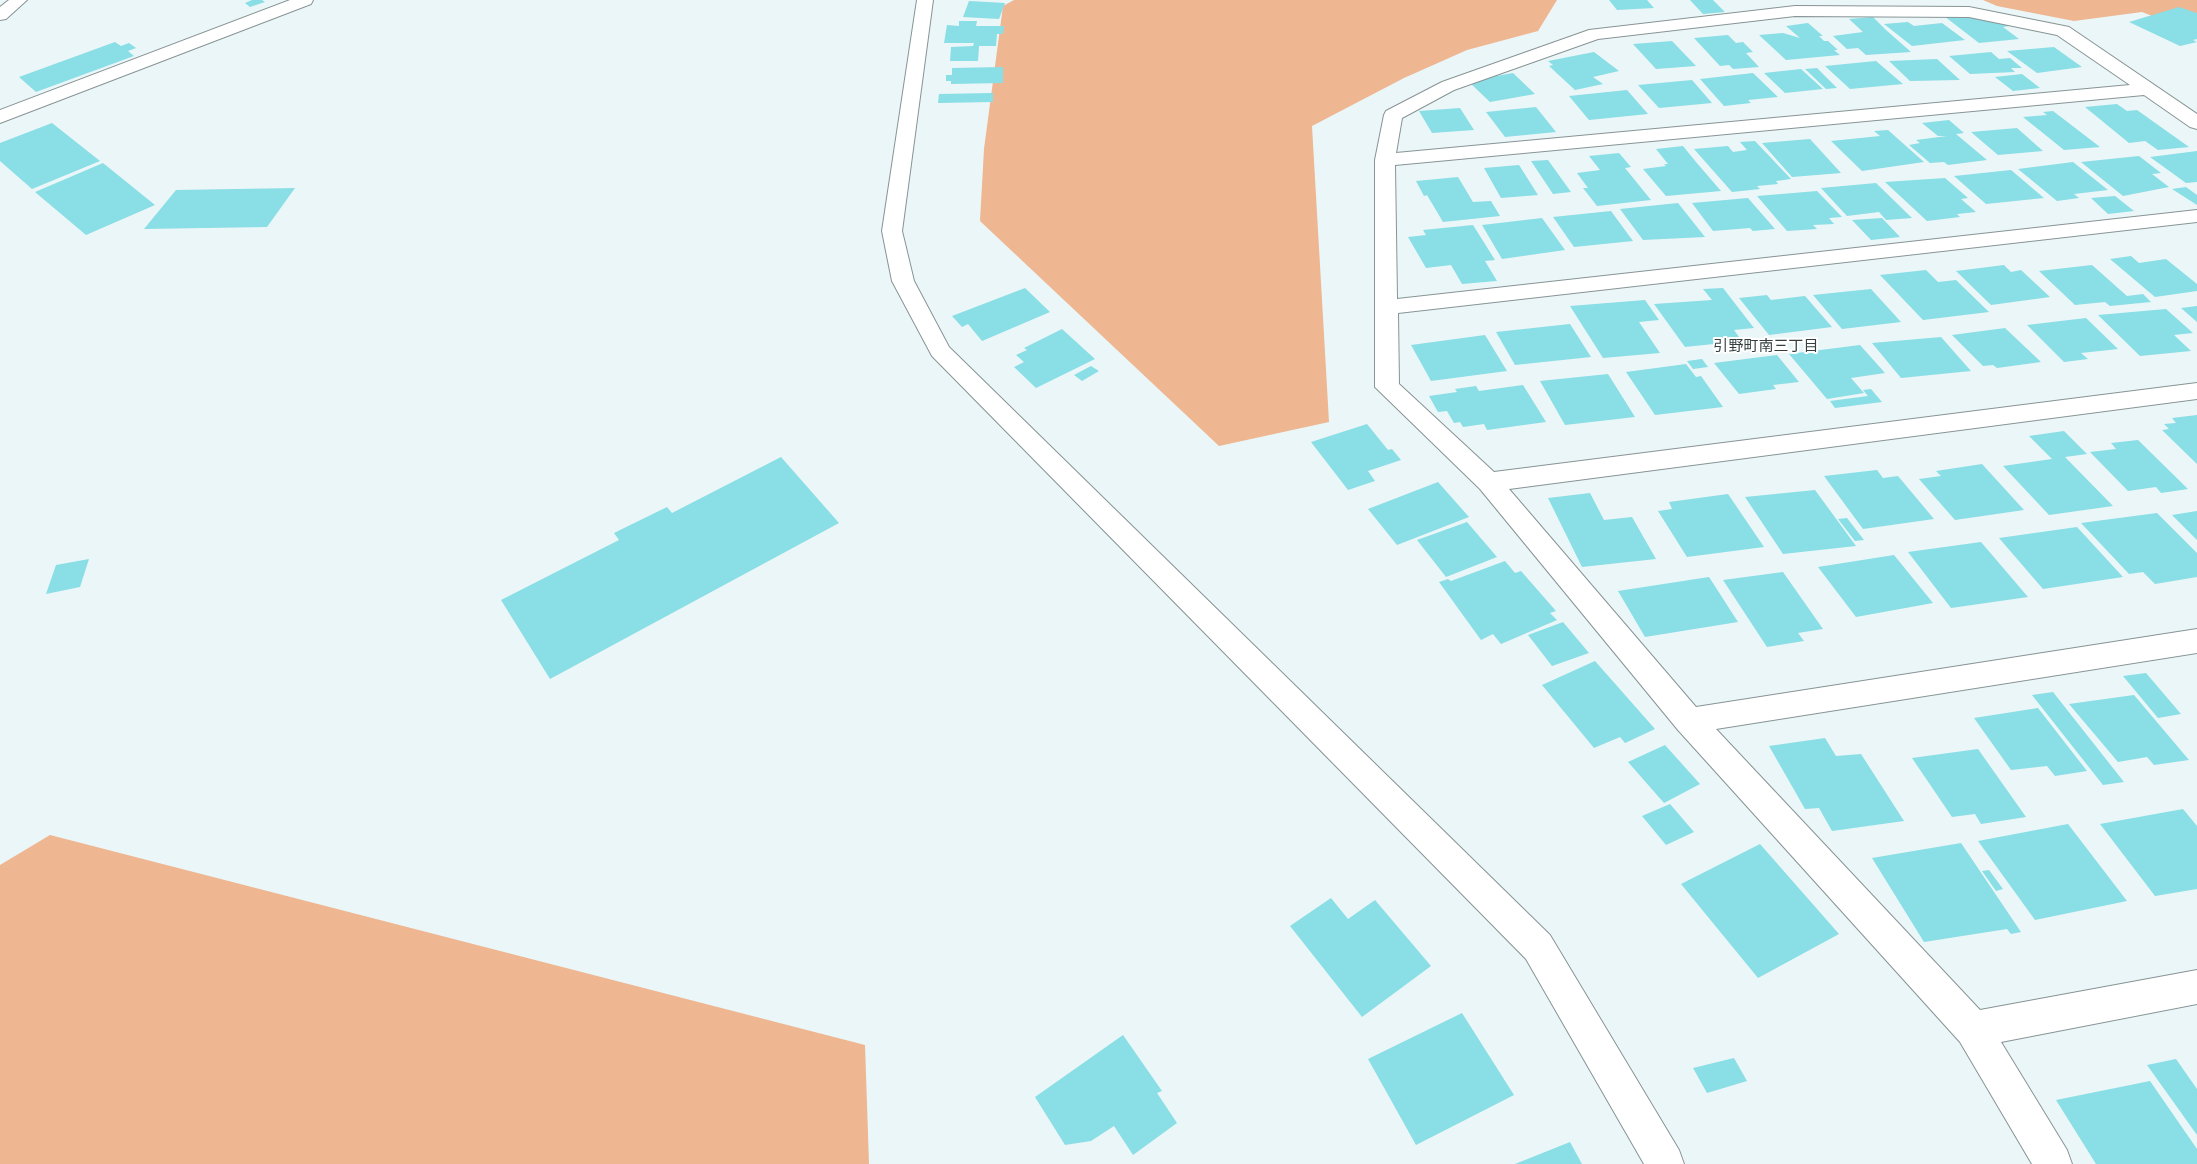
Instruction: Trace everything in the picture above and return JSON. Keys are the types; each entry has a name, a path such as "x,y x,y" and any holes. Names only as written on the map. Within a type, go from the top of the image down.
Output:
{"street":[{"path":"0,15 19,0"},
{"path":"0,117 305,0"},
{"path":"925,0 892,231 902,282 940,352 1538,947 1665,1164"},
{"path":"2054,1164 1973,1029 1689,720 1488,482 1387,387 1385,160 1393,115 1448,86 1595,34 1795,11 1969,12 2063,31 2197,123"},
{"path":"1385,160 2148,89"},
{"path":"1387,307 2197,216"},
{"path":"1488,482 2197,391"},
{"path":"1689,720 2197,642"},
{"path":"1973,1029 2197,987"}],"shaded area":[{"path":"1014,0 1557,0 1538,31 1467,50 1404,78 1312,126 1329,422 1219,446 980,221 984,149 1003,6"},
{"path":"1983,0 2197,0 2197,34 2142,12 2074,21 1997,6"},
{"path":"50,835 865,1045 869,1164 0,1164 0,865"}],"building":[{"path":"252,0 262,0 265,2 250,7 245,3"},
{"path":"1609,0 1647,0 1654,8 1617,10"},
{"path":"1690,0 1713,0 1725,12 1703,14"},
{"path":"969,1 1005,3 999,19 963,17"},
{"path":"2179,7 2197,13 2197,39 2193,40 2197,42 2180,46 2129,22"},
{"path":"1982,12 2001,20 2009,26 2003,27 2019,39 1979,43 1944,16"},
{"path":"1873,17 1911,52 1866,55 1858,48 1847,49 1833,36 1863,32 1849,19"},
{"path":"959,21 977,21 976,26 1004,26 1003,34 997,34 996,46 979,46 978,61 950,61 951,47 973,46 974,43 944,43 947,25 959,26"},
{"path":"1908,22 1914,26 1942,23 1965,40 1912,46 1884,24"},
{"path":"1808,23 1823,36 1819,36 1824,41 1828,41 1838,50 1834,50 1840,55 1786,60 1759,35 1783,33 1800,38 1786,26"},
{"path":"1728,35 1736,43 1743,42 1753,52 1746,53 1759,67 1733,69 1729,65 1720,66 1694,38"},
{"path":"1672,41 1696,66 1656,69 1633,44"},
{"path":"115,42 121,46 129,43 136,48 128,51 134,56 36,92 19,77"},
{"path":"2054,47 2082,67 2037,73 2007,51"},
{"path":"1594,52 1619,71 1593,77 1603,84 1575,90 1549,66 1553,65 1548,61"},
{"path":"1991,52 1999,59 2010,58 2022,68 2011,68 2015,72 1970,74 1949,56"},
{"path":"1937,59 1960,80 1910,81 1889,61"},
{"path":"1876,61 1903,84 1850,89 1825,66"},
{"path":"1003,67 1003,83 951,84 951,81 946,81 946,75 952,75 952,68"},
{"path":"1817,68 1837,88 1826,89 1805,69"},
{"path":"1801,69 1823,89 1785,93 1764,73"},
{"path":"1513,73 1535,94 1490,102 1468,81"},
{"path":"1753,73 1778,97 1748,100 1751,103 1724,106 1700,79"},
{"path":"2022,74 2040,88 2013,91 1995,77"},
{"path":"1692,80 1712,103 1659,108 1638,85"},
{"path":"1627,90 1648,114 1589,120 1569,96"},
{"path":"993,93 993,102 938,103 939,94"},
{"path":"2117,104 2127,111 2137,110 2189,147 2158,150 2145,141 2129,143 2085,107"},
{"path":"1536,107 1556,132 1505,137 1486,112"},
{"path":"1460,108 1474,130 1432,133 1419,111"},
{"path":"2053,111 2100,147 2064,150 2023,117 2047,115 2043,112"},
{"path":"1949,120 1964,133 1956,134 1987,160 1948,165 1944,162 1930,163 1909,145 1920,143 1916,140 1947,136 1938,136 1922,123"},
{"path":"52,123 100,161 32,189 0,161 0,143"},
{"path":"2017,128 2043,151 1998,155 1971,132"},
{"path":"1888,130 1924,162 1862,171 1831,141 1880,136 1874,131"},
{"path":"1810,139 1841,173 1792,177 1762,143"},
{"path":"1755,141 1791,179 1776,181 1778,184 1757,186 1760,189 1732,192 1694,149 1728,146 1733,152 1747,150 1740,142"},
{"path":"1683,146 1721,191 1666,196 1643,169 1666,166 1664,164 1668,164 1656,149"},
{"path":"2197,151 2197,182 2186,183 2150,157"},
{"path":"1619,153 1631,167 1625,168 1651,200 1597,206 1583,188 1588,188 1577,173 1600,170 1589,156"},
{"path":"2139,156 2161,173 2152,174 2169,187 2123,196 2081,162"},
{"path":"1548,160 1571,192 1553,194 1531,161"},
{"path":"2073,162 2108,190 2074,194 2079,198 2057,201 2018,169"},
{"path":"103,163 155,205 86,235 35,192"},
{"path":"1519,165 1538,195 1501,198 1484,168"},
{"path":"2011,170 2044,198 1986,204 1954,176"},
{"path":"1458,177 1473,202 1491,201 1500,216 1443,222 1427,195 1424,196 1416,181"},
{"path":"1945,178 1968,198 1961,199 1976,212 1957,214 1960,217 1927,221 1885,182"},
{"path":"1876,183 1912,218 1886,220 1879,212 1847,216 1821,188"},
{"path":"2186,187 2197,195 2197,205 2172,189"},
{"path":"295,188 267,227 144,229 176,190"},
{"path":"1817,191 1842,217 1829,218 1834,224 1813,225 1817,229 1787,231 1757,196"},
{"path":"2115,196 2134,211 2108,214 2091,198"},
{"path":"1748,198 1775,229 1753,231 1750,228 1713,231 1692,203"},
{"path":"1678,203 1705,237 1643,240 1620,209"},
{"path":"1611,211 1633,241 1574,247 1553,217"},
{"path":"1542,218 1565,250 1502,259 1482,225"},
{"path":"1882,218 1900,237 1871,240 1852,220"},
{"path":"1473,225 1495,260 1485,261 1497,281 1462,284 1451,265 1426,268 1408,237 1426,235 1423,230"},
{"path":"2131,256 2139,263 2166,259 2197,284 2197,291 2155,297 2110,259"},
{"path":"2004,265 2011,272 2021,270 2050,297 1991,305 1956,271"},
{"path":"2092,265 2127,296 2143,294 2151,302 2110,306 2105,302 2075,305 2039,271"},
{"path":"1926,270 1938,282 1956,280 1989,312 1923,320 1880,275"},
{"path":"1025,288 1050,312 982,341 968,324 962,327 952,316"},
{"path":"1723,288 1754,328 1734,330 1742,341 1685,347 1654,304 1712,300 1703,289"},
{"path":"1871,289 1901,322 1842,329 1813,295"},
{"path":"1767,295 1771,300 1805,296 1832,327 1769,335 1739,298"},
{"path":"1645,300 1659,320 1639,322 1660,353 1603,358 1570,306"},
{"path":"2197,306 2197,322 2181,308"},
{"path":"2166,309 2193,333 2174,335 2191,351 2140,356 2098,315"},
{"path":"2086,318 2118,349 2081,353 2088,359 2064,362 2027,325"},
{"path":"1570,324 1591,357 1515,365 1496,332"},
{"path":"2005,328 2041,362 1997,368 1993,365 1983,366 1952,335"},
{"path":"1062,329 1095,359 1036,388 1014,367 1024,362 1016,355 1027,350 1024,348"},
{"path":"1485,335 1507,371 1431,381 1411,345"},
{"path":"1941,337 1971,371 1901,378 1872,343"},
{"path":"1860,345 1885,373 1851,378 1864,393 1827,399 1789,354"},
{"path":"1777,355 1799,382 1773,385 1776,389 1739,394 1714,363"},
{"path":"1702,359 1708,367 1693,369 1687,361"},
{"path":"1686,364 1696,377 1701,376 1723,407 1655,415 1626,372"},
{"path":"1091,366 1099,371 1082,381 1074,375"},
{"path":"1608,374 1635,417 1565,425 1540,381"},
{"path":"1523,385 1546,422 1487,430 1484,424 1463,427 1460,422 1454,423 1447,411 1438,412 1429,396 1457,392 1455,389 1476,386 1479,391"},
{"path":"1871,389 1882,402 1835,408 1830,401 1868,396 1863,390"},
{"path":"2197,415 2197,464 2162,430 2169,429 2164,424 2176,423 2172,418"},
{"path":"1367,424 1388,450 1392,449 1401,460 1368,471 1375,481 1348,490 1311,442"},
{"path":"2064,431 2087,454 2065,457 2113,506 2049,515 2003,466 2052,459 2029,436"},
{"path":"2138,440 2188,489 2161,493 2156,487 2128,491 2090,452 2116,449 2111,443"},
{"path":"781,457 839,523 550,679 501,600 619,540 614,533 667,507 672,513"},
{"path":"1982,464 2024,510 1955,520 1919,479 1941,476 1936,471"},
{"path":"1877,470 1883,478 1898,476 1934,519 1863,529 1824,476"},
{"path":"1438,482 1469,517 1397,545 1368,509"},
{"path":"1815,490 1856,546 1783,554 1745,497"},
{"path":"1590,493 1604,520 1632,517 1656,559 1582,567 1548,498"},
{"path":"1728,494 1764,547 1687,557 1658,511 1672,509 1669,502"},
{"path":"2197,511 2197,540 2172,515"},
{"path":"2157,513 2197,553 2197,577 2155,584 2143,572 2129,574 2081,523"},
{"path":"1847,518 1864,540 1855,541 1838,519"},
{"path":"1467,522 1497,557 1446,577 1417,540"},
{"path":"2077,527 2123,577 2043,589 1999,538"},
{"path":"1981,542 2028,597 1951,608 1908,552"},
{"path":"1894,555 1933,603 1856,617 1818,567"},
{"path":"89,559 80,587 46,594 56,565"},
{"path":"1505,561 1515,573 1521,571 1556,611 1550,613 1557,620 1501,644 1493,634 1481,640 1439,582 1448,579 1451,581"},
{"path":"1783,572 1823,629 1798,633 1804,641 1767,647 1723,580"},
{"path":"1709,577 1738,622 1645,637 1618,591"},
{"path":"1563,622 1589,653 1552,666 1528,635"},
{"path":"1595,661 1655,729 1625,743 1620,737 1594,748 1542,685"},
{"path":"2146,673 2181,714 2158,718 2123,676"},
{"path":"2053,692 2124,782 2103,785 2032,695"},
{"path":"2134,695 2189,760 2154,765 2147,757 2118,762 2069,704"},
{"path":"2038,708 2087,771 2055,776 2047,766 2011,770 1974,718"},
{"path":"1825,738 1836,756 1861,754 1904,821 1832,831 1819,808 1805,809 1769,746"},
{"path":"1665,745 1700,784 1664,803 1628,762"},
{"path":"1978,749 2026,817 1981,824 1975,814 1952,817 1912,758"},
{"path":"1670,804 1694,832 1666,845 1642,816"},
{"path":"2183,809 2197,826 2197,889 2155,896 2100,824"},
{"path":"2068,824 2127,901 2035,920 1978,841"},
{"path":"1961,843 2021,932 2011,934 2007,929 1924,942 1872,858"},
{"path":"1760,844 1839,934 1758,978 1681,884"},
{"path":"1989,870 2003,889 1996,891 1982,871"},
{"path":"1331,898 1348,919 1375,900 1431,966 1362,1017 1290,926"},
{"path":"1462,1013 1514,1095 1416,1145 1368,1059"},
{"path":"1123,1035 1162,1091 1157,1093 1177,1123 1133,1155 1114,1126 1091,1141 1065,1145 1035,1097"},
{"path":"1734,1058 1747,1081 1707,1093 1693,1068"},
{"path":"2176,1059 2197,1089 2197,1135 2147,1065"},
{"path":"2150,1081 2197,1149 2197,1164 2096,1164 2056,1100"},
{"path":"1570,1142 1582,1164 1515,1164"}],"district":[{"name":"引野町南三丁目","path":"1766,347"}]}
